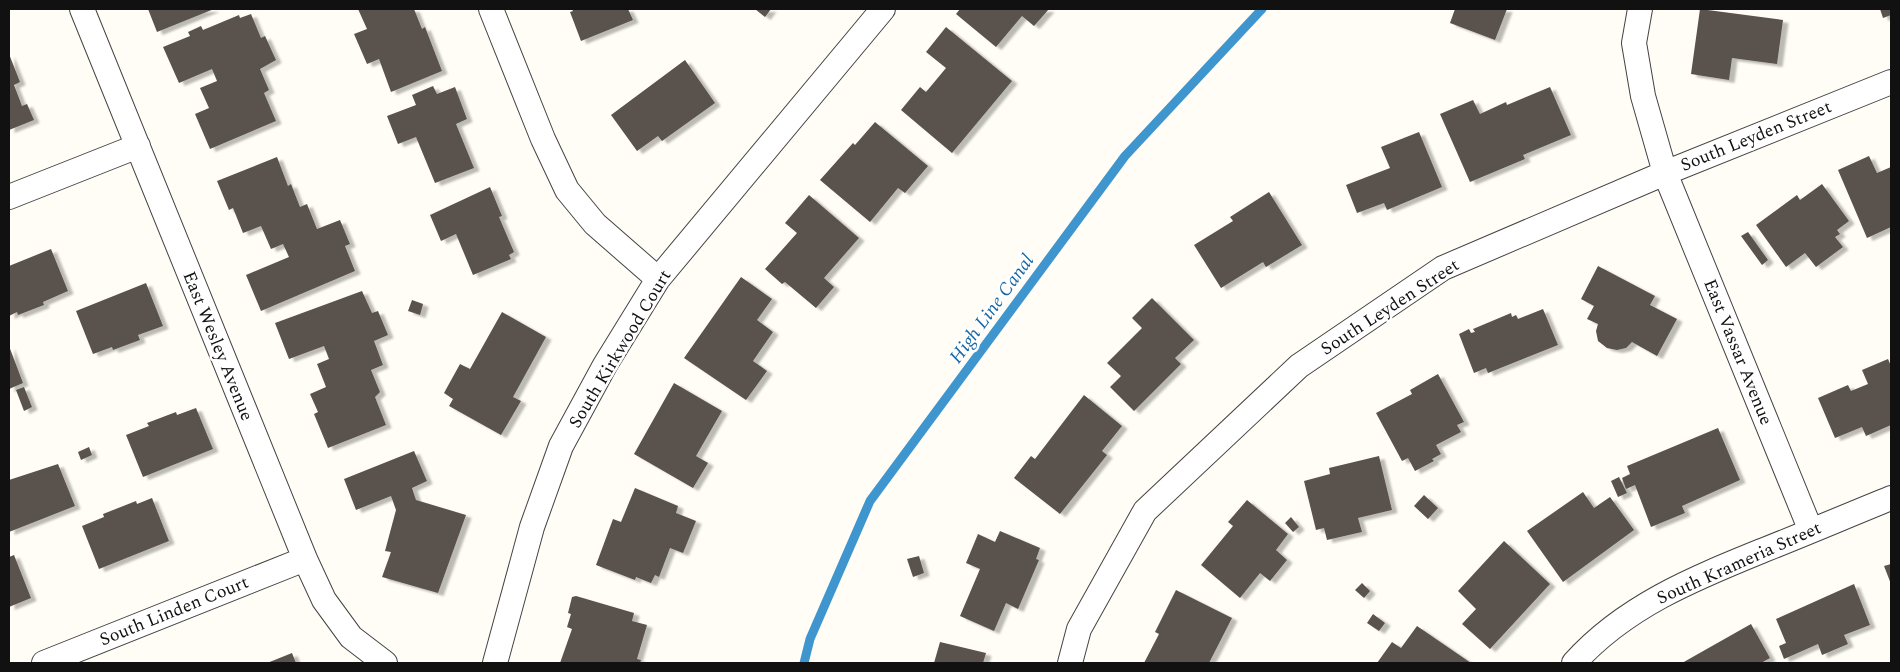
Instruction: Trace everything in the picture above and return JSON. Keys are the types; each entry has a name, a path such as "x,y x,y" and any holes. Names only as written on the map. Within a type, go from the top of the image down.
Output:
{"street":[{"name":"East Wesley Avenue","path":"82,9 304,559 324,600 351,637 385,663"},
{"path":"491,9 543,139 568,190 595,224 658,279"},
{"name":"South Kirkwood Court","path":"495,663 532,527 562,446 605,366 658,279 883,9"},
{"path":"1640,9 1634,43 1644,96 1665,173"},
{"name":"South Leyden Street","path":"1070,663 1078,629 1145,511 1250,410 1299,366 1443,268 1665,173 1891,82"},
{"path":"9,197 138,146"},
{"name":"East Vassar Avenue","path":"1665,173 1810,531"},
{"name":"South Krameria Street","path":"1574,663 1601,637 1651,600 1723,566 1891,498"},
{"name":"South Linden Court","path":"44,663 304,559"}],"building":[{"path":"148,9 214,9 157,32"},
{"path":"358,9 414,9 422,29 425,27 442,71 391,92 379,59 367,64 354,34 367,29"},
{"path":"572,9 628,9 633,20 581,41 570,12 573,11"},
{"path":"755,9 771,9 765,17"},
{"path":"960,9 1049,9 1034,26 1022,16 996,47 956,14"},
{"path":"1455,9 1507,9 1495,40 1450,23"},
{"path":"1700,9 1783,20 1777,64 1732,58 1729,80 1691,74"},
{"path":"1880,9 1891,9 1891,15 1883,18"},
{"path":"251,14 261,38 265,36 276,60 260,69 269,90 264,93 276,121 210,149 195,114 209,108 200,88 217,81 212,69 179,83 163,47 190,36 188,32 201,26 203,30 239,15 240,18"},
{"path":"946,27 1012,81 952,153 901,110 920,87 926,92 946,68 926,52"},
{"path":"9,54 20,82 14,85 22,106 27,104 34,120 9,130"},
{"path":"685,60 715,103 662,141 658,136 637,151 611,115"},
{"path":"433,86 437,94 455,87 467,119 456,124 474,168 435,183 416,137 398,144 387,116 416,105 412,95"},
{"path":"1550,87 1571,135 1523,155 1525,159 1470,182 1440,114 1473,100 1480,114 1506,102 1507,105"},
{"path":"875,122 928,166 905,193 898,188 870,222 820,180 853,143 855,145"},
{"path":"1419,132 1442,187 1387,210 1384,203 1357,213 1346,185 1390,168 1381,147"},
{"path":"1869,156 1877,173 1891,167 1891,227 1867,238 1838,170"},
{"path":"277,157 288,186 291,184 300,207 307,204 317,229 340,220 350,244 345,246 355,271 261,311 246,275 289,257 283,244 271,249 261,226 243,233 233,208 229,210 217,181"},
{"path":"1822,184 1849,221 1837,230 1840,234 1835,237 1843,247 1816,267 1805,253 1786,267 1756,225 1797,195 1800,200"},
{"path":"490,187 502,216 499,217 514,252 509,255 511,259 473,275 456,234 441,241 430,215"},
{"path":"1269,192 1302,245 1266,267 1263,262 1221,288 1194,245 1233,221 1230,217"},
{"path":"809,195 859,238 824,278 834,287 816,308 785,282 782,284 765,269 797,233 785,223"},
{"path":"1748,232 1768,260 1762,265 1741,236"},
{"path":"51,249 68,291 43,302 44,305 18,315 17,312 9,316 9,266"},
{"path":"1598,266 1655,296 1650,305 1677,319 1657,356 1632,342 1626,348 1617,350 1607,348 1598,341 1596,331 1598,324 1587,319 1594,306 1581,299"},
{"path":"741,277 772,299 757,320 773,332 753,361 767,371 746,400 684,358"},
{"path":"146,283 163,326 138,335 140,340 113,350 112,347 93,354 76,311"},
{"path":"362,291 372,313 378,311 388,335 374,341 383,365 371,370 380,392 375,397 386,425 328,448 314,414 318,412 310,394 326,387 317,364 329,359 324,346 289,359 275,323"},
{"path":"1152,298 1194,340 1175,358 1181,364 1134,411 1110,387 1121,376 1107,363 1142,328 1132,318"},
{"path":"412,300 423,304 420,315 408,311"},
{"path":"1543,309 1558,345 1488,373 1486,368 1474,373 1459,334 1469,329 1471,333 1475,332 1473,329 1511,313 1512,317 1516,315 1518,319"},
{"path":"502,312 546,337 513,397 521,401 501,435 449,406 453,399 444,393 460,364 470,369"},
{"path":"9,346 23,383 9,389"},
{"path":"1888,359 1891,366 1891,425 1866,436 1862,427 1835,438 1818,398 1848,385 1851,391 1868,384 1862,370"},
{"path":"1438,374 1464,422 1457,425 1461,432 1436,445 1441,454 1432,459 1434,461 1415,471 1408,458 1402,461 1376,413 1412,394 1410,390"},
{"path":"674,383 722,411 696,456 708,463 693,488 634,454"},
{"path":"24,387 32,407 24,411 16,390"},
{"path":"1084,395 1122,426 1102,451 1107,455 1060,514 1014,478 1031,456 1035,459"},
{"path":"196,408 213,449 143,477 126,435 149,426 147,423 176,412 177,415"},
{"path":"1718,428 1740,480 1682,506 1685,513 1651,527 1635,485 1626,489 1622,478 1630,474 1627,466"},
{"path":"89,447 92,455 81,460 78,452"},
{"path":"414,451 427,481 412,488 416,500 466,515 438,593 382,577 391,552 385,551 396,510 391,496 356,510 344,479"},
{"path":"1379,456 1392,510 1358,518 1362,532 1327,540 1324,528 1316,530 1304,481 1330,474 1329,468"},
{"path":"58,464 75,506 9,532 9,480"},
{"path":"1619,477 1627,493 1618,497 1611,481"},
{"path":"635,488 678,506 676,513 696,521 683,553 670,548 659,577 655,575 651,583 636,577 635,580 596,565 613,519 621,522"},
{"path":"1583,492 1594,508 1610,497 1634,530 1563,582 1527,531"},
{"path":"1424,495 1438,508 1428,519 1414,506"},
{"path":"152,498 169,541 99,569 82,526 104,517 103,514 136,501 137,504"},
{"path":"1247,500 1288,534 1276,550 1287,560 1270,581 1260,573 1240,598 1201,565 1233,526 1228,522"},
{"path":"1291,517 1299,527 1293,532 1285,523"},
{"path":"1000,531 1040,548 1036,559 1039,560 1018,609 1006,603 994,631 960,616 980,569 966,563 978,534 995,542"},
{"path":"1504,541 1550,584 1490,649 1462,624 1476,609 1458,591"},
{"path":"14,555 31,598 9,607 9,557"},
{"path":"919,556 924,573 913,577 907,559"},
{"path":"1891,564 1891,584 1884,566"},
{"path":"1362,583 1370,591 1364,598 1355,590"},
{"path":"1854,584 1870,625 1844,635 1848,644 1822,655 1818,644 1784,659 1779,646 1786,643 1776,619"},
{"path":"1176,590 1232,618 1209,663 1144,663 1159,634 1155,632"},
{"path":"576,596 634,613 632,621 647,625 637,659 641,660 640,663 560,663 572,629 567,627 571,614 568,613 572,597"},
{"path":"1373,614 1385,623 1379,631 1367,623"},
{"path":"1751,624 1770,658 1761,663 1682,663"},
{"path":"1417,626 1471,663 1377,663 1392,642 1401,648"},
{"path":"940,642 986,653 983,663 934,663"},
{"path":"292,653 296,663 267,663"}],"waterway":[{"name":"High Line Canal","path":"804,663 810,639 870,501 1125,156 1262,9"}]}
